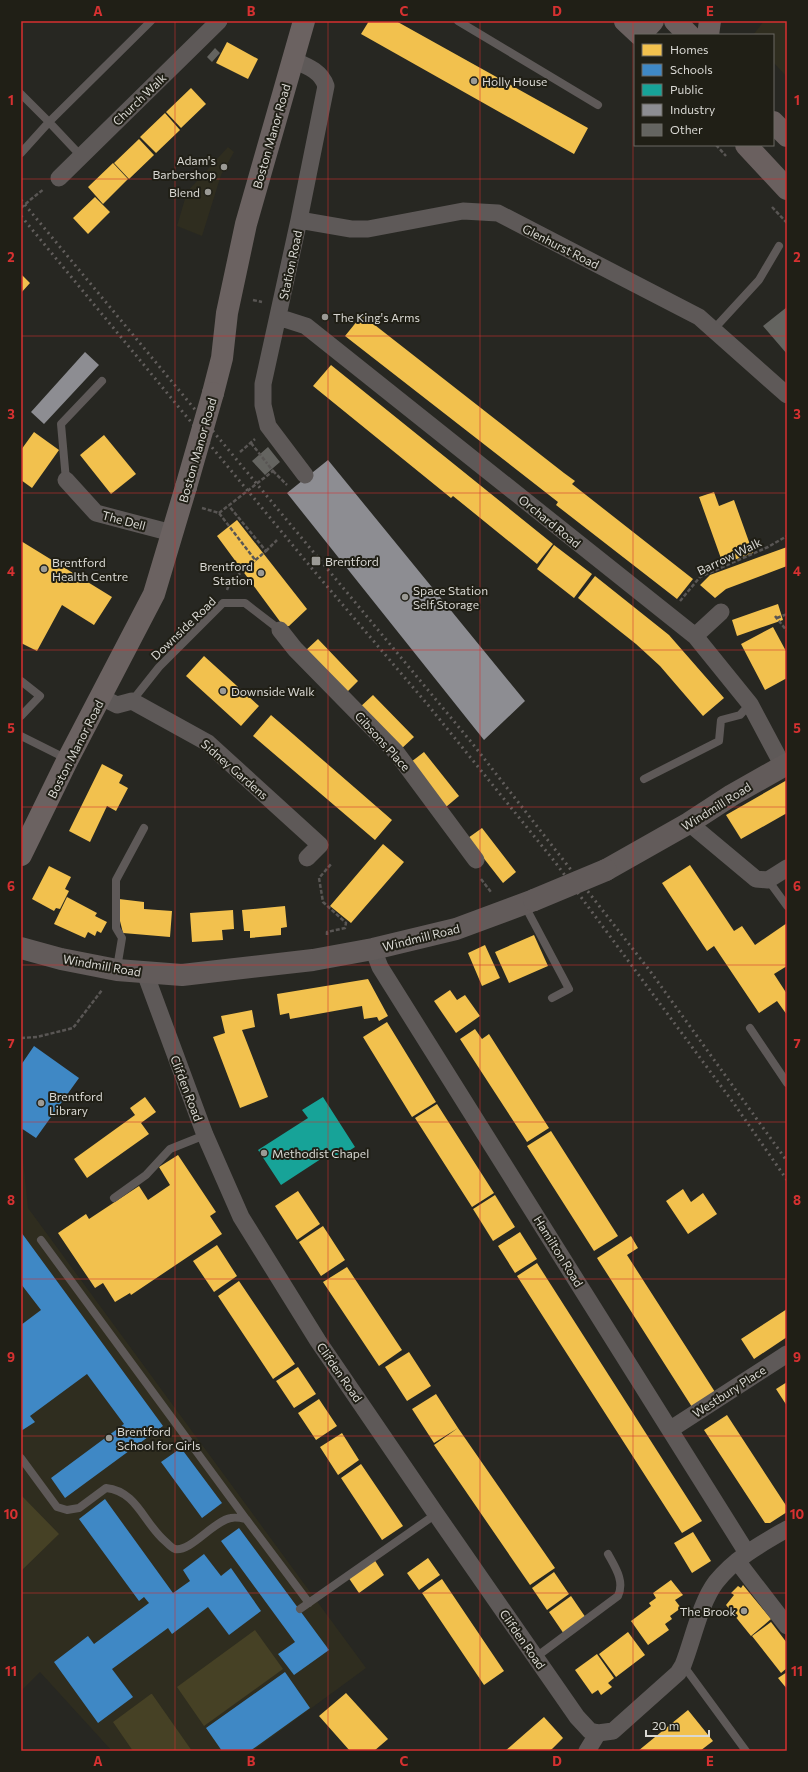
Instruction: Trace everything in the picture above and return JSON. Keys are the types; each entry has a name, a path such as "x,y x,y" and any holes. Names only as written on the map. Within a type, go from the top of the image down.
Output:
{"highway":[{"path":"626,21 639,34"},
{"path":"641,34 653,21"},
{"path":"675,21 688,34"},
{"path":"708,34 710,21"},
{"path":"774,123 787,136"},
{"path":"747,146 787,189"}],"main road":[{"name":"Boston Manor Road","path":"21,855 68,759 154,594 214,393 222,358 227,313 246,224 304,21"},
{"name":"Windmill Road","path":"21,948 61,959 117,970 182,975 313,960 372,949 456,929 529,902 606,870 689,823 732,795 785,765"}],"street":[{"name":"Church Walk","path":"59,178 219,21"},
{"name":"Station Road","path":"293,60 314,70 323,78 326,86 299,220 263,384 263,405 268,426 305,475"},
{"name":"Glenhurst Road","path":"299,220 351,229 368,229 463,211 498,213 699,317 787,395"},
{"name":"Orchard Road","path":"278,317 306,326 695,636 750,704 785,765"},
{"name":"The Dell","path":"66,480 96,513 172,533"},
{"path":"695,636 721,612"},
{"name":"Gibsons Place","path":"280,630 296,649 396,752 476,860"},
{"path":"101,698 117,705 132,701"},
{"name":"Sidney Gardens","path":"132,701 208,743 320,845"},
{"path":"689,823 756,879 768,880 787,868"},
{"path":"307,858 320,845"},
{"name":"Hamilton Road","path":"372,949 380,967 671,1429 742,1557 787,1626"},
{"name":"Clifden Road","path":"145,973 205,1135 241,1217 318,1341 436,1514 581,1721 590,1731 598,1734"},
{"name":"Westbury Place","path":"671,1429 787,1354"},
{"path":"587,1751 598,1734 613,1731 624,1723 673,1679 683,1665 701,1610 715,1583 742,1557 787,1529"}],"lane":[{"path":"21,153 49,122 151,21"},
{"path":"458,21 598,105"},
{"path":"21,94 81,156"},
{"path":"713,330 759,280 779,246"},
{"path":"66,480 62,424 102,381"},
{"name":"Downside Road","path":"132,701 159,667 223,603 245,603 280,630"},
{"path":"21,681 40,696 21,716"},
{"path":"644,779 718,741 721,720 740,715 750,704"},
{"path":"21,736 68,759"},
{"path":"117,970 122,938 116,928 116,880 144,828"},
{"path":"768,880 787,906"},
{"path":"529,902 569,989 552,998"},
{"path":"750,1028 787,1083"},
{"path":"114,1198 146,1175 170,1149 205,1135"},
{"path":"41,1240 309,1603"},
{"path":"21,1458 57,1507 68,1510 78,1508 106,1488 117,1489 128,1496 159,1536 174,1549 183,1549 215,1526 231,1518 246,1519"},
{"path":"300,1609 436,1514"},
{"path":"536,1657 618,1596 620,1591 620,1580 608,1554"},
{"path":"683,1665 746,1751"}],"path":[{"path":"21,208 40,192"},
{"path":"240,452 258,438"},
{"path":"219,513 274,471 252,443"},
{"path":"197,506 219,513 256,561"},
{"path":"229,506 266,551"},
{"name":"Barrow Walk","path":"669,616 700,577 768,547 787,536"},
{"path":"223,603 230,582 256,561 277,540"},
{"path":"787,614 776,617 787,631"},
{"path":"320,845 337,857 319,878 323,902 346,922 345,928 327,932"},
{"path":"21,1038 37,1037 73,1028 117,970"}],"shaded area":[{"path":"764,21 787,21 787,77 774,63 774,34 754,34"},
{"path":"228,147 234,152 221,175 202,236 177,226 187,192"},
{"name":"Brentford School for Girls","path":"21,1158 23,1160 28,1208 366,1668 253,1751 112,1751 40,1672 21,1691"},
{"path":"21,1495 59,1534 21,1571"},
{"path":"255,1630 283,1669 204,1726 177,1687"},
{"path":"151,1694 192,1751 133,1751 113,1722"}],"building: Homes":[{"name":"Holly House","path":"369,21 396,21 588,128 574,154 361,34"},
{"path":"227,42 258,59 248,79 216,63"},
{"path":"191,88 206,104 181,128 166,112"},
{"path":"165,113 180,130 156,153 140,137"},
{"path":"139,139 154,155 129,179 114,163"},
{"path":"113,163 128,179 103,204 88,187"},
{"path":"95,197 110,212 88,234 73,218"},
{"path":"21,274 30,283 21,293"},
{"path":"362,315 575,481 572,484 693,579 677,599 556,505 558,502 345,336"},
{"path":"331,365 553,544 537,564 453,496 451,498 313,386"},
{"path":"34,432 59,450 32,488 21,480 21,450"},
{"path":"104,435 136,474 111,494 80,455"},
{"path":"714,492 719,506 734,500 753,553 723,564 699,497"},
{"name":"Brentford Station","path":"237,520 307,609 289,626 284,627 217,536"},
{"name":"Brentford Health Centre","path":"21,541 112,597 94,625 62,605 37,651 21,643"},
{"path":"554,545 592,574 574,598 537,569"},
{"path":"787,547 787,566 726,589 715,598 700,585 710,575"},
{"path":"595,576 669,635 724,698 703,716 660,666 636,644 578,598"},
{"path":"778,604 783,620 737,636 732,620"},
{"path":"773,627 787,653 787,678 765,690 741,644"},
{"path":"318,639 358,681 345,694 304,652"},
{"name":"Downside Walk","path":"204,656 259,706 241,726 186,676"},
{"path":"373,695 414,737 400,750 359,708"},
{"path":"271,715 392,820 375,840 253,736"},
{"path":"424,752 459,796 446,807 411,762"},
{"path":"102,764 123,775 119,783 128,788 116,811 107,806 90,842 69,831"},
{"path":"787,780 787,813 741,839 726,815"},
{"path":"482,828 516,872 503,883 468,838"},
{"path":"383,844 404,862 351,923 330,906"},
{"path":"690,865 734,931 742,926 755,945 787,923 787,966 774,974 787,994 787,1015 777,1001 759,1013 714,946 707,951 662,883"},
{"path":"49,866 71,877 65,889 69,891 60,909 56,908 54,911 32,899"},
{"path":"67,897 97,913 95,916 107,922 101,933 97,931 95,936 88,932 85,938 54,924"},
{"path":"119,899 144,902 144,909 172,911 170,937 123,933 117,909"},
{"path":"285,906 287,927 281,928 281,935 250,938 250,931 244,931 242,910"},
{"path":"233,910 234,929 222,930 223,940 192,942 190,913"},
{"path":"534,935 548,966 509,983 495,952"},
{"path":"485,945 500,978 482,986 468,953"},
{"path":"368,979 388,1016 379,1021 377,1017 364,1019 362,1006 290,1019 289,1013 280,1015 277,994"},
{"path":"450,990 457,1000 465,995 480,1016 456,1033 434,1001"},
{"path":"252,1010 255,1027 242,1030 268,1097 240,1108 213,1037 225,1033 221,1016"},
{"path":"387,1022 436,1102 412,1117 363,1037"},
{"path":"475,1029 482,1039 489,1034 549,1128 527,1142 460,1039"},
{"path":"145,1097 156,1112 141,1123 149,1134 87,1178 74,1159 135,1115 130,1108"},
{"path":"437,1104 494,1193 472,1207 415,1118"},
{"path":"551,1131 618,1236 594,1251 527,1146"},
{"path":"178,1155 216,1212 210,1216 222,1234 131,1295 130,1293 115,1302 103,1283 95,1288 58,1233 86,1214 89,1219 139,1186 148,1200 170,1185 159,1167"},
{"path":"683,1189 691,1202 703,1193 717,1214 688,1234 666,1201"},
{"path":"298,1191 320,1224 297,1240 275,1206"},
{"path":"495,1195 515,1227 493,1241 473,1209"},
{"path":"323,1226 345,1260 321,1276 299,1242"},
{"path":"520,1232 537,1259 515,1273 498,1246"},
{"path":"631,1236 638,1248 627,1255 715,1392 692,1407 597,1258"},
{"path":"217,1245 237,1276 214,1292 193,1261"},
{"path":"537,1263 702,1521 682,1533 517,1276"},
{"path":"347,1267 402,1350 379,1366 323,1282"},
{"path":"239,1281 295,1364 273,1379 218,1296"},
{"path":"787,1309 787,1337 754,1359 741,1339"},
{"path":"409,1352 431,1386 407,1401 385,1367"},
{"path":"298,1367 316,1394 294,1408 276,1381"},
{"path":"787,1382 787,1406 776,1389"},
{"path":"436,1394 458,1428 434,1443 412,1409"},
{"path":"319,1399 337,1426 316,1440 298,1413"},
{"path":"727,1415 787,1507 787,1512 770,1523 765,1523 704,1430"},
{"path":"458,1428 555,1568 530,1585 434,1445"},
{"path":"342,1433 359,1460 338,1475 320,1447"},
{"path":"361,1464 403,1526 382,1540 341,1478"},
{"path":"693,1532 711,1561 692,1573 674,1543"},
{"path":"428,1558 440,1575 419,1590 407,1573"},
{"path":"374,1559 384,1575 359,1593 348,1577"},
{"path":"554,1572 569,1594 547,1610 532,1588"},
{"path":"442,1579 504,1671 484,1685 422,1593"},
{"path":"671,1580 683,1595 675,1600 681,1608 670,1616 672,1619 665,1624 669,1630 648,1645 631,1621 651,1606 649,1603 656,1598 653,1593"},
{"path":"743,1585 771,1619 751,1636 726,1605 734,1595 731,1593 738,1586 741,1588"},
{"path":"571,1596 586,1618 564,1634 549,1612"},
{"path":"771,1622 787,1643 787,1668 781,1673 752,1636"},
{"path":"628,1632 645,1655 616,1677 599,1654"},
{"path":"597,1654 614,1678 608,1683 612,1687 601,1695 598,1690 592,1694 575,1670"},
{"path":"787,1672 787,1689 778,1678"},
{"path":"346,1693 388,1739 374,1751 350,1751 319,1716"},
{"path":"688,1710 713,1741 700,1751 638,1751"},
{"path":"544,1717 563,1738 552,1749 549,1751 505,1751"}],"building: Schools":[{"name":"Brentford Library","path":"34,1046 79,1078 36,1138 21,1128 21,1065"},
{"path":"21,1232 163,1426 65,1498 51,1478 124,1424 87,1374 30,1416 35,1422 21,1431 21,1325 41,1310 21,1284"},
{"path":"181,1448 222,1503 202,1518 161,1462"},
{"path":"105,1499 173,1593 190,1581 183,1570 204,1554 221,1576 231,1568 261,1611 229,1635 208,1607 172,1634 168,1628 112,1669 133,1697 98,1723 54,1662 88,1636 94,1644 149,1603 144,1597 139,1601 79,1519"},
{"path":"239,1528 329,1650 294,1675 278,1654 295,1642 221,1541"},
{"path":"285,1672 310,1708 250,1751 222,1751 206,1728"}],"building: Public":[{"path":"323,1097 355,1147 335,1160 330,1153 281,1185 258,1150 308,1118 302,1110"}],"building: Industry":[{"path":"85,352 99,365 44,424 31,412"},
{"name":"Space Station Self Storage","path":"328,460 525,701 484,740 287,493"}],"building: Other":[{"path":"215,48 220,53 212,62 207,57"},
{"path":"787,307 787,354 763,326"},
{"path":"268,447 280,462 265,475 252,461"}],"railway":[{"path":"21,200 472,743 650,971 787,1161"},
{"path":"21,216 314,571 428,705 555,862 735,1105 787,1180"}],"place":[{"name":"Holly House","path":"474,81"},
{"name":"Adam's Barbershop","path":"224,167"},
{"name":"Blend","path":"208,192"},
{"name":"The King's Arms","path":"325,317"},
{"name":"Brentford","path":"316,561"},
{"name":"Brentford Health Centre","path":"44,569"},
{"name":"Brentford Station","path":"261,573"},
{"name":"Space Station Self Storage","path":"405,597"},
{"name":"Downside Walk","path":"223,691"},
{"name":"Brentford Library","path":"41,1103"},
{"name":"Methodist Chapel","path":"264,1153"},
{"name":"Brentford School for Girls","path":"109,1438"},
{"name":"The Brook","path":"744,1611"}]}
